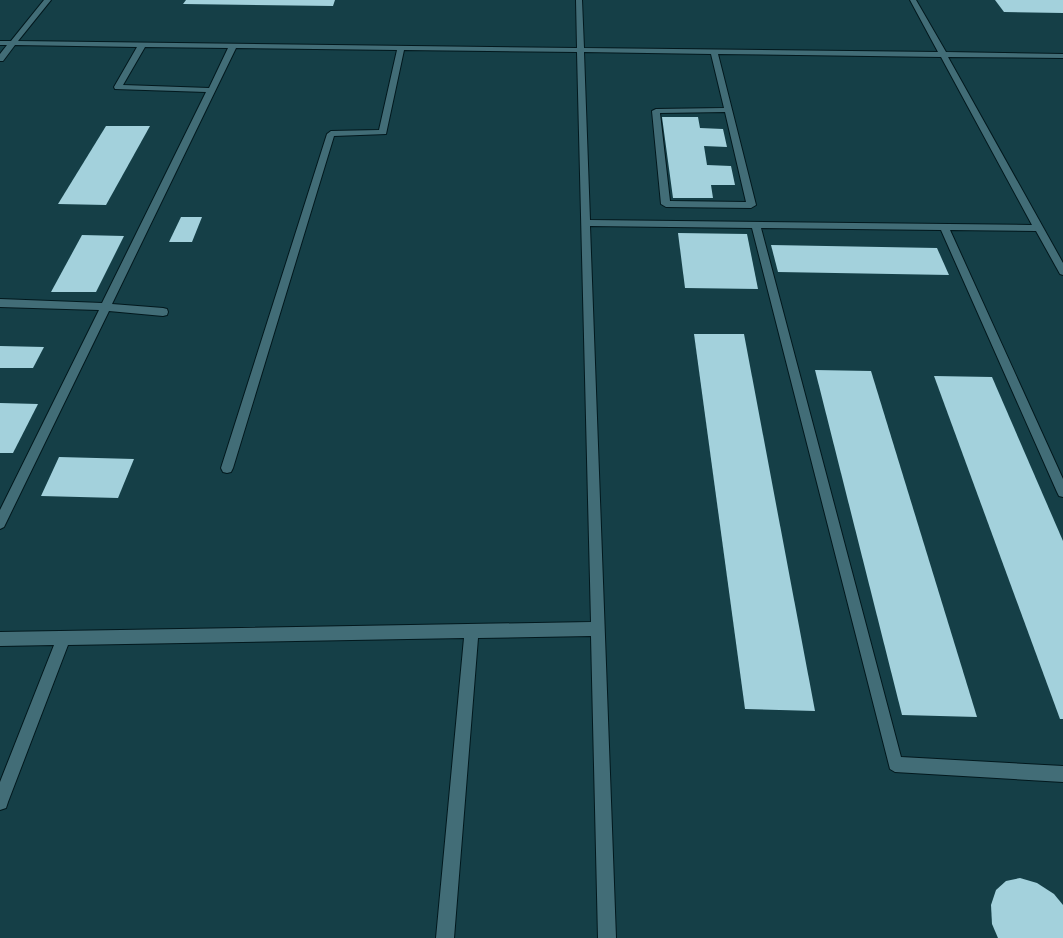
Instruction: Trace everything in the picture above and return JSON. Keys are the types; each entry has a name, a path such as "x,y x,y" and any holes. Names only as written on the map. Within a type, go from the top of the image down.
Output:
{"lane":[{"path":"0,59 48,0"},
{"path":"579,0 607,938"},
{"path":"913,0 1063,272"},
{"path":"0,43 1063,56"},
{"path":"142,45 118,87 211,90"},
{"path":"0,523 233,46"},
{"path":"227,468 331,134 383,132 401,48"},
{"path":"714,51 729,110 751,205 666,204 656,111 729,110"},
{"path":"586,223 1039,228"},
{"path":"756,225 895,764 1063,774"},
{"path":"944,227 1063,492"},
{"path":"0,303 106,307 163,312"},
{"path":"0,639 598,629"},
{"path":"445,938 472,631"},
{"path":"0,802 64,638"}],"shaded area":[{"path":"0,0 1063,0 1063,938 0,938"}],"building":[{"path":"186,0 335,0 333,6 183,4"},
{"path":"995,0 1063,0 1063,13 1004,12"},
{"path":"662,117 698,117 700,128 723,129 727,147 704,146 707,165 731,166 735,185 711,185 713,198 673,198"},
{"path":"106,126 150,126 106,205 58,204"},
{"path":"181,217 202,217 192,242 169,242"},
{"path":"678,233 747,234 758,289 685,288"},
{"path":"82,235 124,236 96,292 51,292"},
{"path":"771,245 937,248 949,275 778,272"},
{"path":"694,334 744,334 815,711 745,709"},
{"path":"0,346 44,347 33,368 0,368"},
{"path":"815,370 871,371 977,717 902,715"},
{"path":"934,376 992,377 1063,541 1063,719 1060,719"},
{"path":"0,403 38,404 13,453 0,453"},
{"path":"59,457 134,459 118,498 41,496"},
{"path":"1020,878 1037,883 1054,894 1063,905 1063,938 998,938 992,924 991,905 996,890 1006,881"}]}
